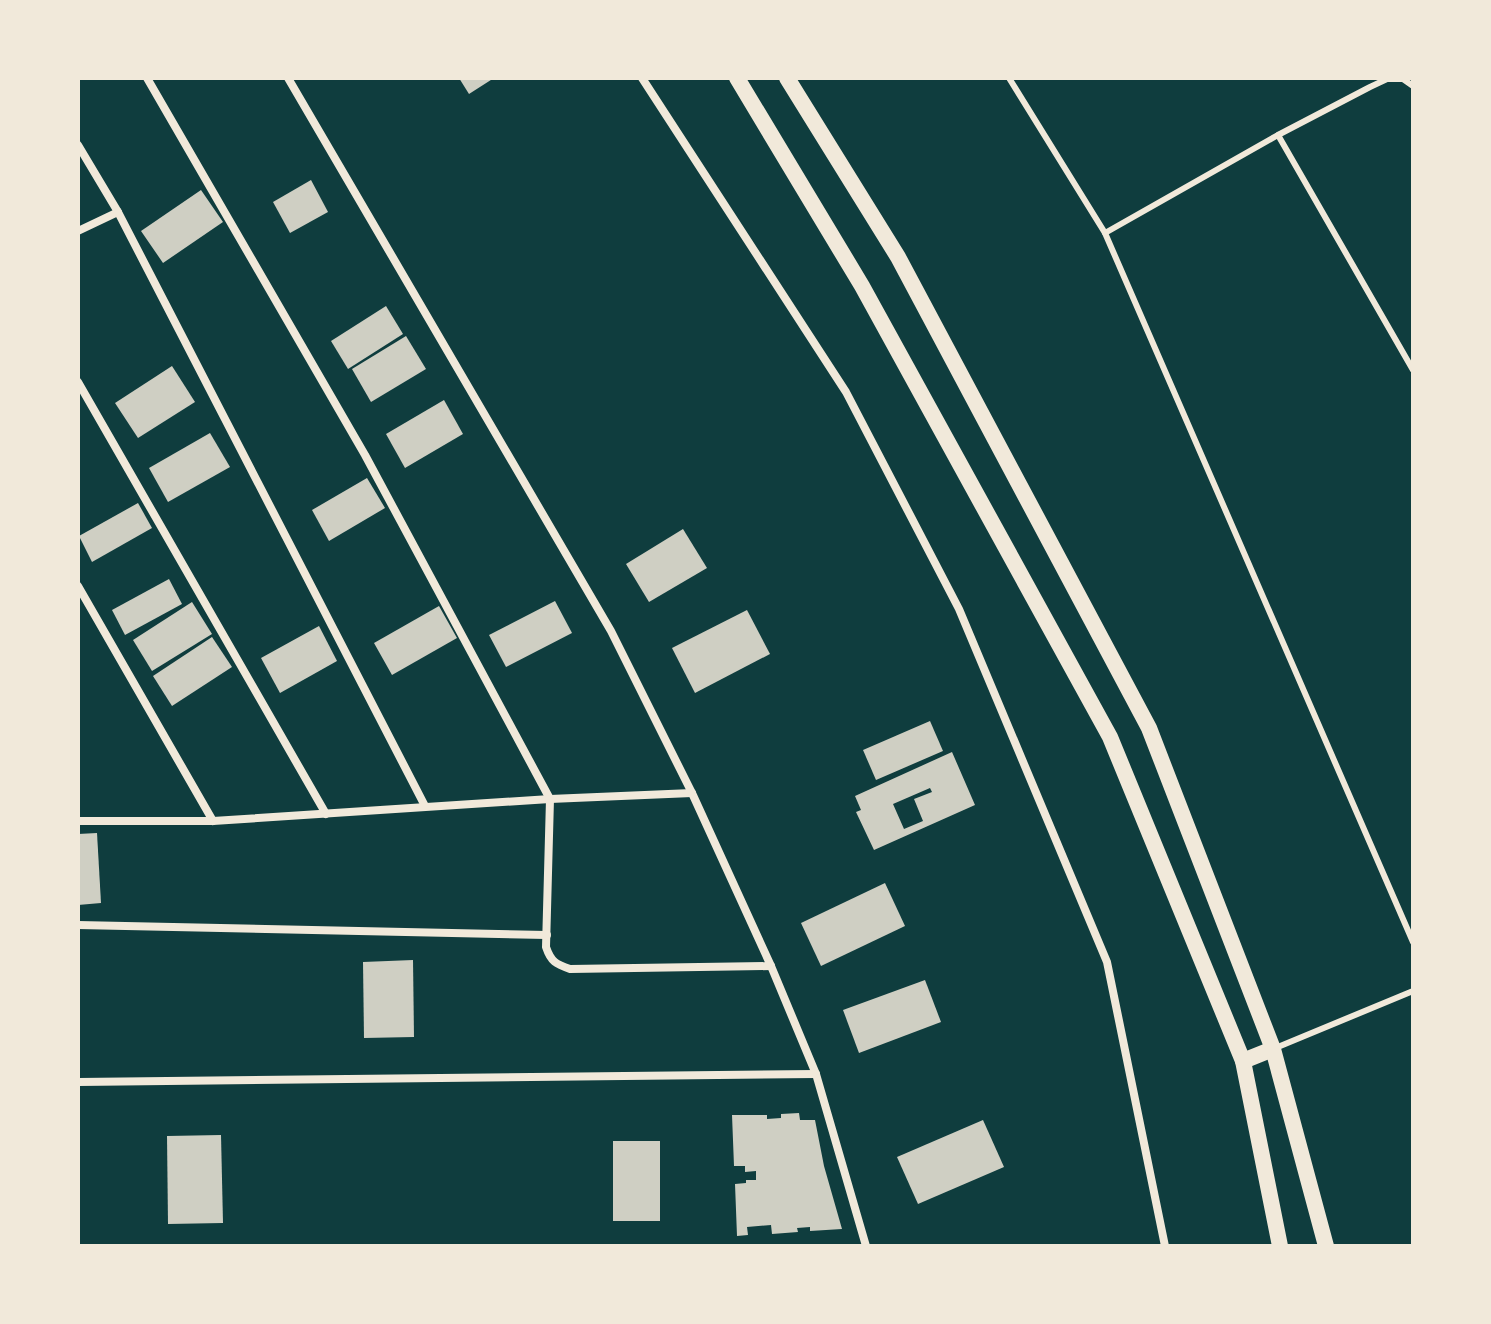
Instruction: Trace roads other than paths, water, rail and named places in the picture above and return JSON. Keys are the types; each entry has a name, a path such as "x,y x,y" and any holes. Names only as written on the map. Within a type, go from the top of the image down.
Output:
{"main road":[{"path":"737,78 862,286 1110,737 1243,1061 1280,1246"},
{"path":"787,78 898,257 1149,728 1273,1049 1326,1246"},
{"path":"1243,1061 1273,1049"}],"street":[{"path":"147,78 365,455 550,799 546,947 549,956 557,964 570,969 771,966"},
{"path":"288,78 611,631 692,793 771,966 816,1074 866,1246"},
{"path":"642,78 846,392 959,609 1107,962 1165,1246"},
{"path":"78,145 118,212 425,806"},
{"path":"78,231 118,212"},
{"path":"78,382 326,814"},
{"path":"78,586 213,821"},
{"path":"78,821 213,821 425,806 692,793"},
{"path":"78,925 547,935"},
{"path":"78,1082 816,1074"}],"lane":[{"path":"1009,78 1105,233 1413,942"},
{"path":"1105,233 1278,135 1387,79 1403,79 1413,86"},
{"path":"1278,135 1413,370"},
{"path":"1273,1049 1413,991"}]}
